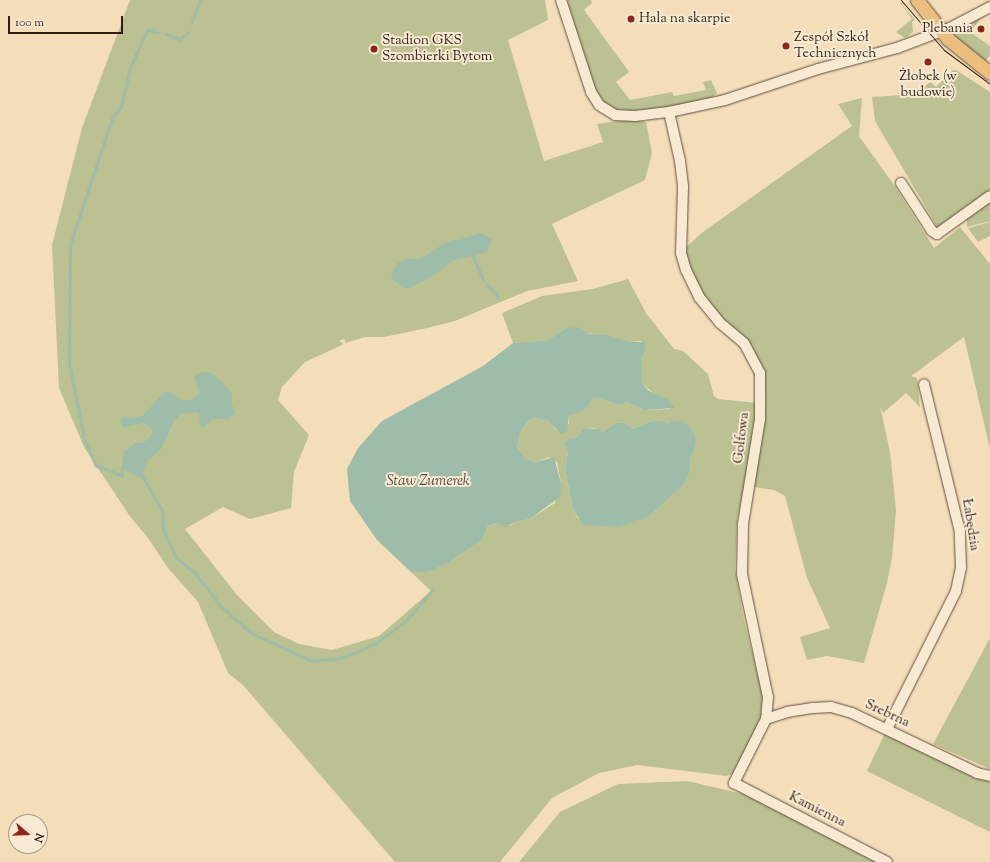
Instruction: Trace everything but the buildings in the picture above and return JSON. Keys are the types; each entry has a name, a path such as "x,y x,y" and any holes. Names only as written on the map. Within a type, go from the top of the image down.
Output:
{"main road":[{"path":"917,0 941,31 962,52 990,73"}],"street":[{"path":"561,0 591,92 599,105 615,115 635,116 669,112 725,100 818,69 897,48 941,31 990,7"},
{"name":"Golfowa","path":"669,112 680,161 683,187 681,253 686,270 699,297 720,323 744,343 760,373 760,419 743,524 742,574 768,697 766,719 734,783"},
{"path":"901,183 932,231 937,234 990,196"},
{"name":"Łabędzia","path":"887,729 956,591 961,568 960,532 924,384"},
{"name":"Srebrna","path":"766,719 787,712 831,707 852,713 977,773 990,776"},
{"name":"Kamienna","path":"734,783 874,859 887,862"}],"shaded area":[{"path":"130,0 545,0 548,20 508,40 544,161 603,142 597,124 633,119 646,122 652,153 645,180 552,224 578,281 527,291 455,321 427,328 384,337 365,337 346,343 344,339 339,341 343,343 342,345 305,362 282,387 278,400 309,435 294,472 291,508 250,519 223,507 185,529 237,595 274,632 299,644 332,650 379,636 431,591 411,572 429,572 448,563 482,540 488,526 496,523 510,526 515,522 530,519 555,503 561,483 557,462 549,457 536,462 526,459 517,448 521,431 529,420 534,418 547,420 557,431 569,424 569,416 572,413 586,409 594,397 619,405 627,402 644,410 671,409 642,383 642,359 646,348 641,341 629,342 566,328 548,340 513,343 502,313 542,296 593,289 628,279 646,313 674,349 683,351 708,374 714,396 718,399 757,403 756,431 737,520 735,568 744,620 764,699 762,717 732,774 726,776 637,765 599,773 552,798 500,862 395,862 243,685 228,673 198,602 168,568 148,538 129,515 84,447 59,388 52,245 82,128","holes":["659,420 668,423 696,445 691,457 690,471 646,518 578,519 573,510 565,469 568,452 566,440 577,437 584,428 595,428 602,432 616,423 624,422 633,429 648,422"]},
{"path":"567,0 591,0 592,3 584,10 629,72 616,82 630,100 672,92 674,96 706,90 703,82 711,80 717,93 710,99 637,113 617,110 605,105 594,87"},
{"path":"898,0 915,20 912,22 913,32 905,38 896,32 912,19"},
{"path":"983,16 970,32 990,46 990,55 985,62 953,34 954,31"},
{"path":"953,70 956,70 990,92 990,190 939,230 875,121 872,97 917,94 930,82 936,87"},
{"path":"862,98 859,136 894,185 934,248 960,227 990,264 990,449 964,337 911,376 917,378 920,407 906,393 883,413 880,406 890,452 896,510 892,558 887,583 864,663 827,656 807,660 800,637 830,628 807,578 785,496 774,490 754,487 766,400 760,365 752,346 705,301 692,278 684,249 703,232 852,126 838,104"},
{"path":"990,199 990,221 967,227 967,218"},
{"path":"990,222 990,236 978,242 968,228"},
{"path":"990,638 990,769 933,744"},
{"path":"885,733 990,780 990,832 867,771"},
{"path":"687,781 752,796 880,862 519,862 560,812 618,784"}],"water":[{"path":"481,233 492,239 487,252 451,261 438,273 410,288 405,288 394,281 391,275 398,263 405,259 420,259 445,243"},
{"name":"Staw Zumerek","path":"577,327 590,334 606,335 629,342 644,342 646,348 642,359 642,383 649,391 667,399 675,408 644,410 627,402 619,405 594,397 586,409 569,416 567,431 561,434 547,420 534,418 529,420 521,431 517,448 526,459 536,462 554,457 561,483 560,497 530,519 515,522 506,527 496,523 488,526 482,540 448,563 429,572 411,572 377,540 350,501 347,469 358,448 382,421 483,366 513,343 548,340 566,328"},
{"path":"203,372 210,372 223,383 232,394 232,405 236,413 228,419 213,419 203,428 199,423 201,415 197,412 182,413 174,421 161,449 146,462 142,475 138,477 122,468 124,451 135,443 143,443 151,436 153,430 144,423 122,428 120,420 123,416 131,418 143,416 162,394 169,392 184,401 190,400 200,394 194,377"},
{"path":"659,420 668,423 675,420 688,424 695,436 696,445 691,457 690,471 682,486 646,518 619,527 583,525 573,510 565,469 568,452 564,443 568,439 577,437 584,428 599,429 602,432 616,423 624,422 633,429 648,422"}],"waterway":[{"path":"192,22 200,0"},
{"path":"122,468 122,476 96,466 84,439 69,363 70,245 113,116 121,107 130,68 147,30 158,32"},
{"path":"167,34 180,39 189,32"},
{"path":"473,256 484,281"},
{"path":"487,285 497,294 498,298"},
{"path":"142,475 162,509 164,531 176,557 196,574 220,605 250,632 312,661 342,658 375,644 407,620 431,591"}],"tram line":[{"path":"901,0 944,50 990,84"}],"place":[{"name":"Hala na skarpie","path":"631,19"},
{"name":"Plebania","path":"981,29"},
{"name":"Zespół Szkół Technicznych","path":"786,46"},
{"name":"Stadion GKS Szombierki Bytom","path":"374,49"},
{"name":"Żłobek (w budowie)","path":"928,62"}]}
